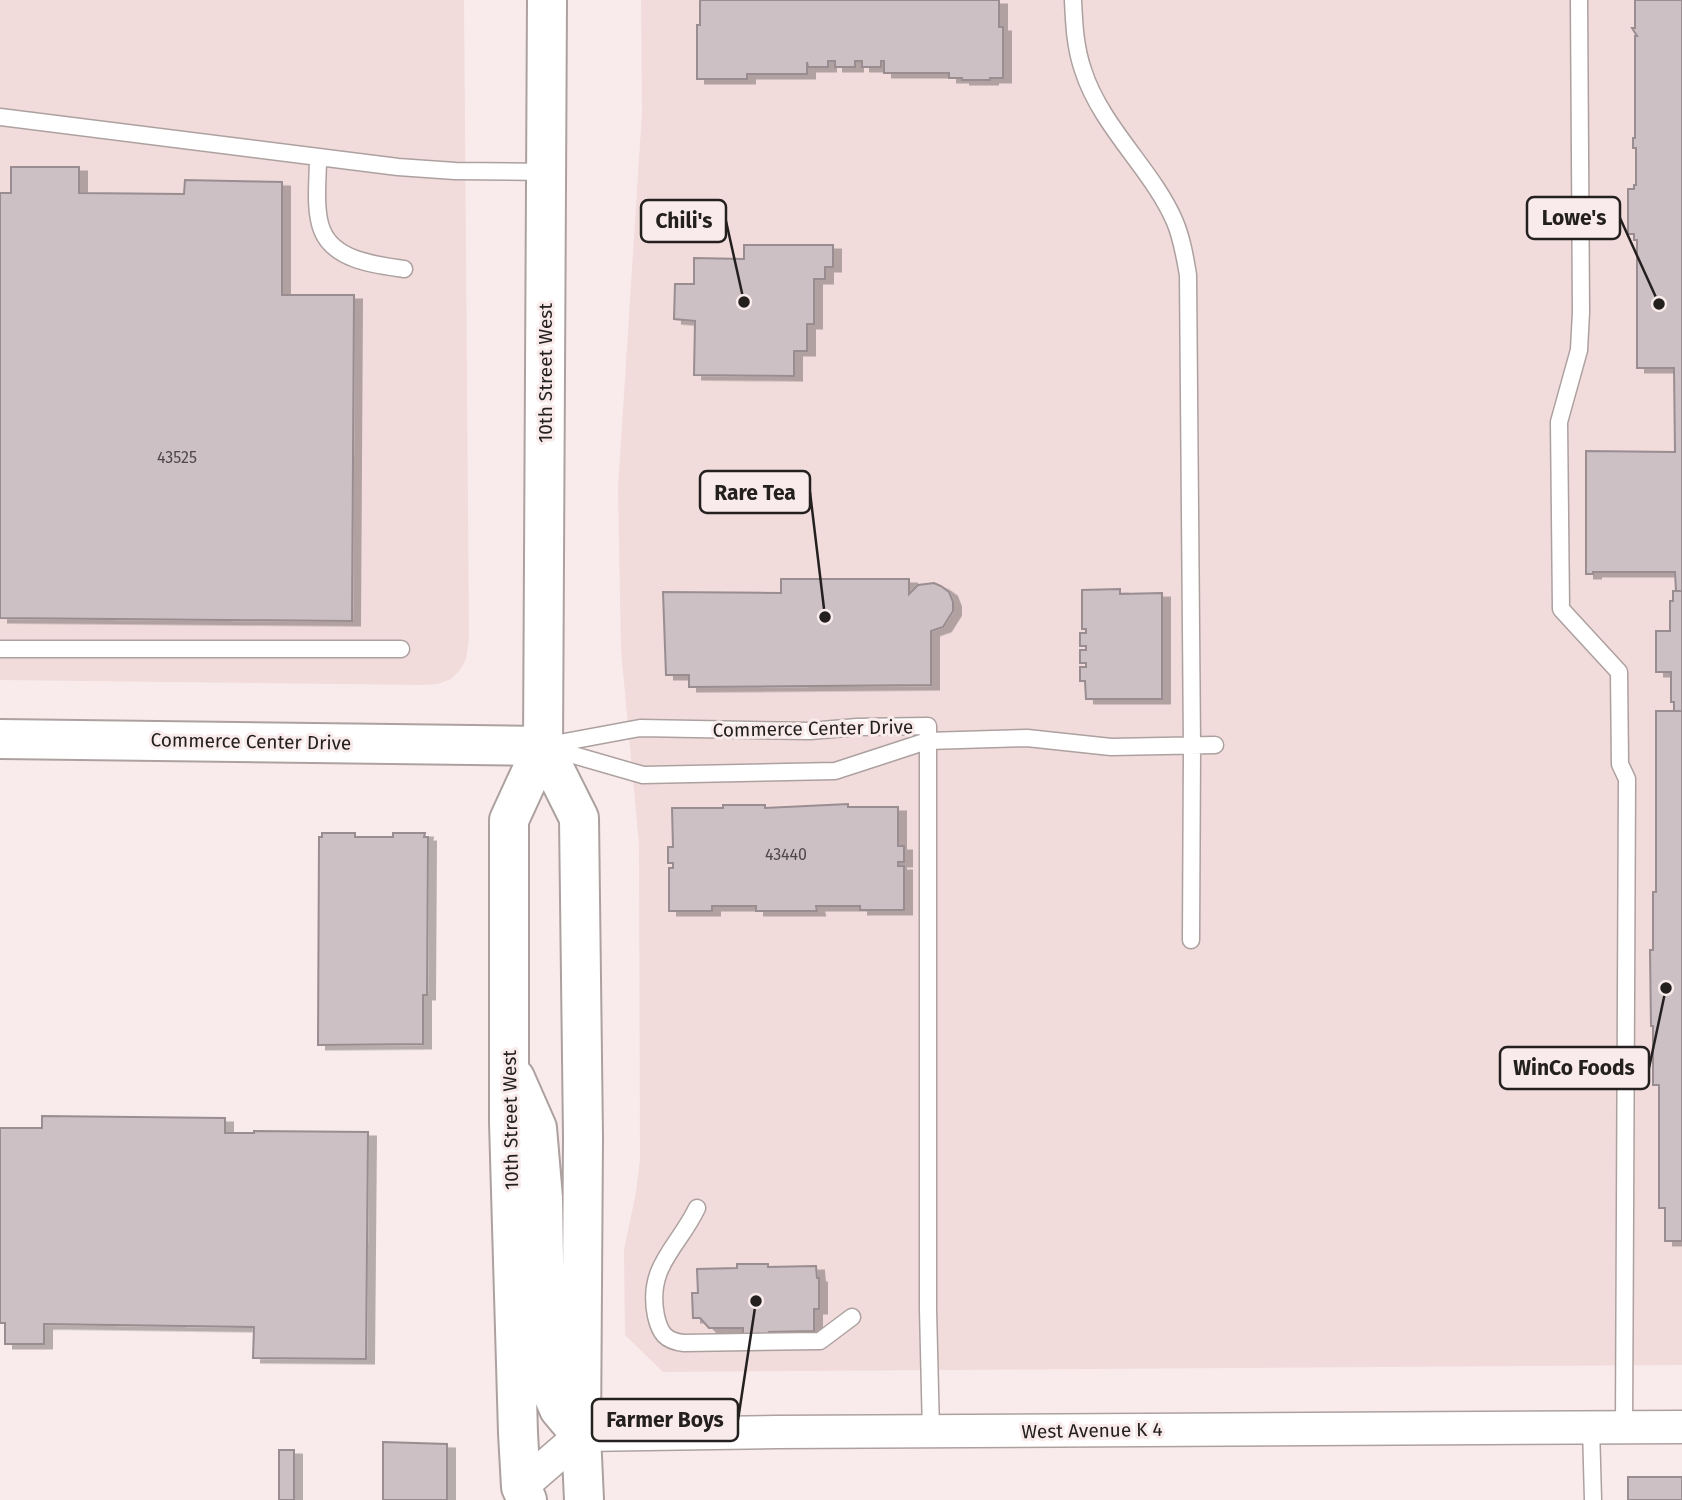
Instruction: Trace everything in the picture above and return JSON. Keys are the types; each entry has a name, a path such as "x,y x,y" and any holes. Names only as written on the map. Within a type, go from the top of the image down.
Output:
{"main road":[{"name":"10th Street West","path":"524,1494 515,1353 508,1062 509,820 543,746 547,0"},
{"name":"Commerce Center Drive","path":"0,739 543,746"},
{"name":"10th Street West","path":"543,746 579,818 583,1137 581,1435 584,1500"},
{"path":"508,1062 537,1128 543,1198 546,1379 559,1409 581,1435"}],"street":[{"name":"West Avenue K 4","path":"581,1435 1682,1427"},
{"path":"524,1494 581,1435"}],"lane":[{"path":"1073,0 1077,49 1083,72 1112,127 1161,197 1175,222 1188,275 1191,940"},
{"path":"1579,0 1581,312 1579,350 1559,422 1561,609 1619,672 1620,764 1627,779 1624,1427"},
{"path":"0,117 318,158 455,171 546,172"},
{"path":"318,158 320,220 327,238 348,256 376,265 404,269"},
{"path":"0,649 401,649"},
{"name":"Commerce Center Drive","path":"928,726 927,741 835,771 643,775 543,746 640,728 810,731 928,726"},
{"path":"930,1432 927,741 1027,738 1111,747 1214,745"},
{"path":"697,1208 687,1228 667,1253 657,1272 655,1308 663,1336 684,1343 820,1341 852,1317"},
{"path":"1591,1427 1593,1500"}],"shaded area":[{"path":"0,0 464,0 469,639 466,659 451,679 438,684 423,685 0,680"},
{"path":"641,0 1682,0 1682,1365 663,1372 625,1335 624,1249 640,1159 639,844 621,650 618,488 642,112"}],"building":[{"path":"700,0 999,0 999,27 1003,27 1003,78 962,80 949,78 949,73 884,73 884,61 881,61 881,67 862,67 862,61 855,61 855,67 835,67 835,61 828,61 828,67 808,67 807,62 807,74 747,74 747,79 697,79"},
{"path":"1635,0 1682,0 1682,591 1676,591 1675,572 1586,574 1586,451 1675,452 1674,368 1637,368 1637,240 1634,240 1634,234 1628,234 1628,189 1634,189 1636,185 1636,148 1633,148 1633,138 1637,36 1632,28 1635,28"},
{"path":"11,167 79,167 79,193 184,194 185,180 282,182 282,295 354,295 352,621 0,618 0,193 11,193"},
{"path":"744,245 833,245 833,267 825,267 825,279 814,279 814,324 807,324 807,351 794,351 794,376 694,375 695,321 674,319 675,284 694,284 694,258 744,259"},
{"path":"781,579 909,579 909,594 918,585 934,583 941,586 949,592 953,611 943,627 931,631 931,685 689,687 689,675 666,675 663,592 781,593"},
{"path":"1120,589 1120,594 1162,593 1162,699 1086,699 1085,681 1080,681 1080,667 1086,667 1086,663 1080,663 1080,650 1086,650 1086,646 1080,646 1080,633 1086,633 1086,629 1082,629 1082,590"},
{"path":"1673,591 1682,591 1682,711 1674,711 1674,702 1671,702 1671,672 1656,672 1656,631 1670,631 1670,601 1673,601"},
{"path":"1656,711 1682,711 1682,1241 1665,1241 1665,1208 1659,1208 1659,1085 1653,1085 1650,950 1653,950 1653,892 1656,892"},
{"path":"848,804 848,807 898,807 898,846 904,846 904,862 898,862 898,866 904,866 904,910 816,906 817,911 756,911 756,906 712,906 712,911 669,911 669,868 673,868 673,863 668,863 668,847 673,847 672,808 765,805 765,808"},
{"path":"322,833 355,833 355,837 393,837 393,833 425,833 424,837 428,837 427,995 423,995 423,1044 318,1045 319,837 322,837"},
{"path":"42,1116 225,1118 225,1133 368,1132 366,1359 253,1358 254,1327 44,1324 44,1344 5,1344 5,1323 0,1323 0,1128 42,1128"},
{"path":"737,1264 768,1264 768,1267 816,1266 819,1278 819,1309 814,1309 814,1331 769,1332 769,1337 743,1338 743,1328 709,1328 700,1318 693,1318 692,1293 698,1293 697,1269 737,1268"},
{"path":"383,1442 447,1444 447,1500 383,1500"},
{"path":"279,1450 294,1450 294,1500 279,1500"},
{"path":"1628,1477 1682,1477 1682,1500 1628,1500"}],"place":[{"name":"Chili's","path":"744,302"},
{"name":"Lowe's","path":"1659,304"},
{"name":"Rare Tea","path":"825,617"},
{"name":"WinCo Foods","path":"1666,988"},
{"name":"Farmer Boys","path":"756,1301"}]}
